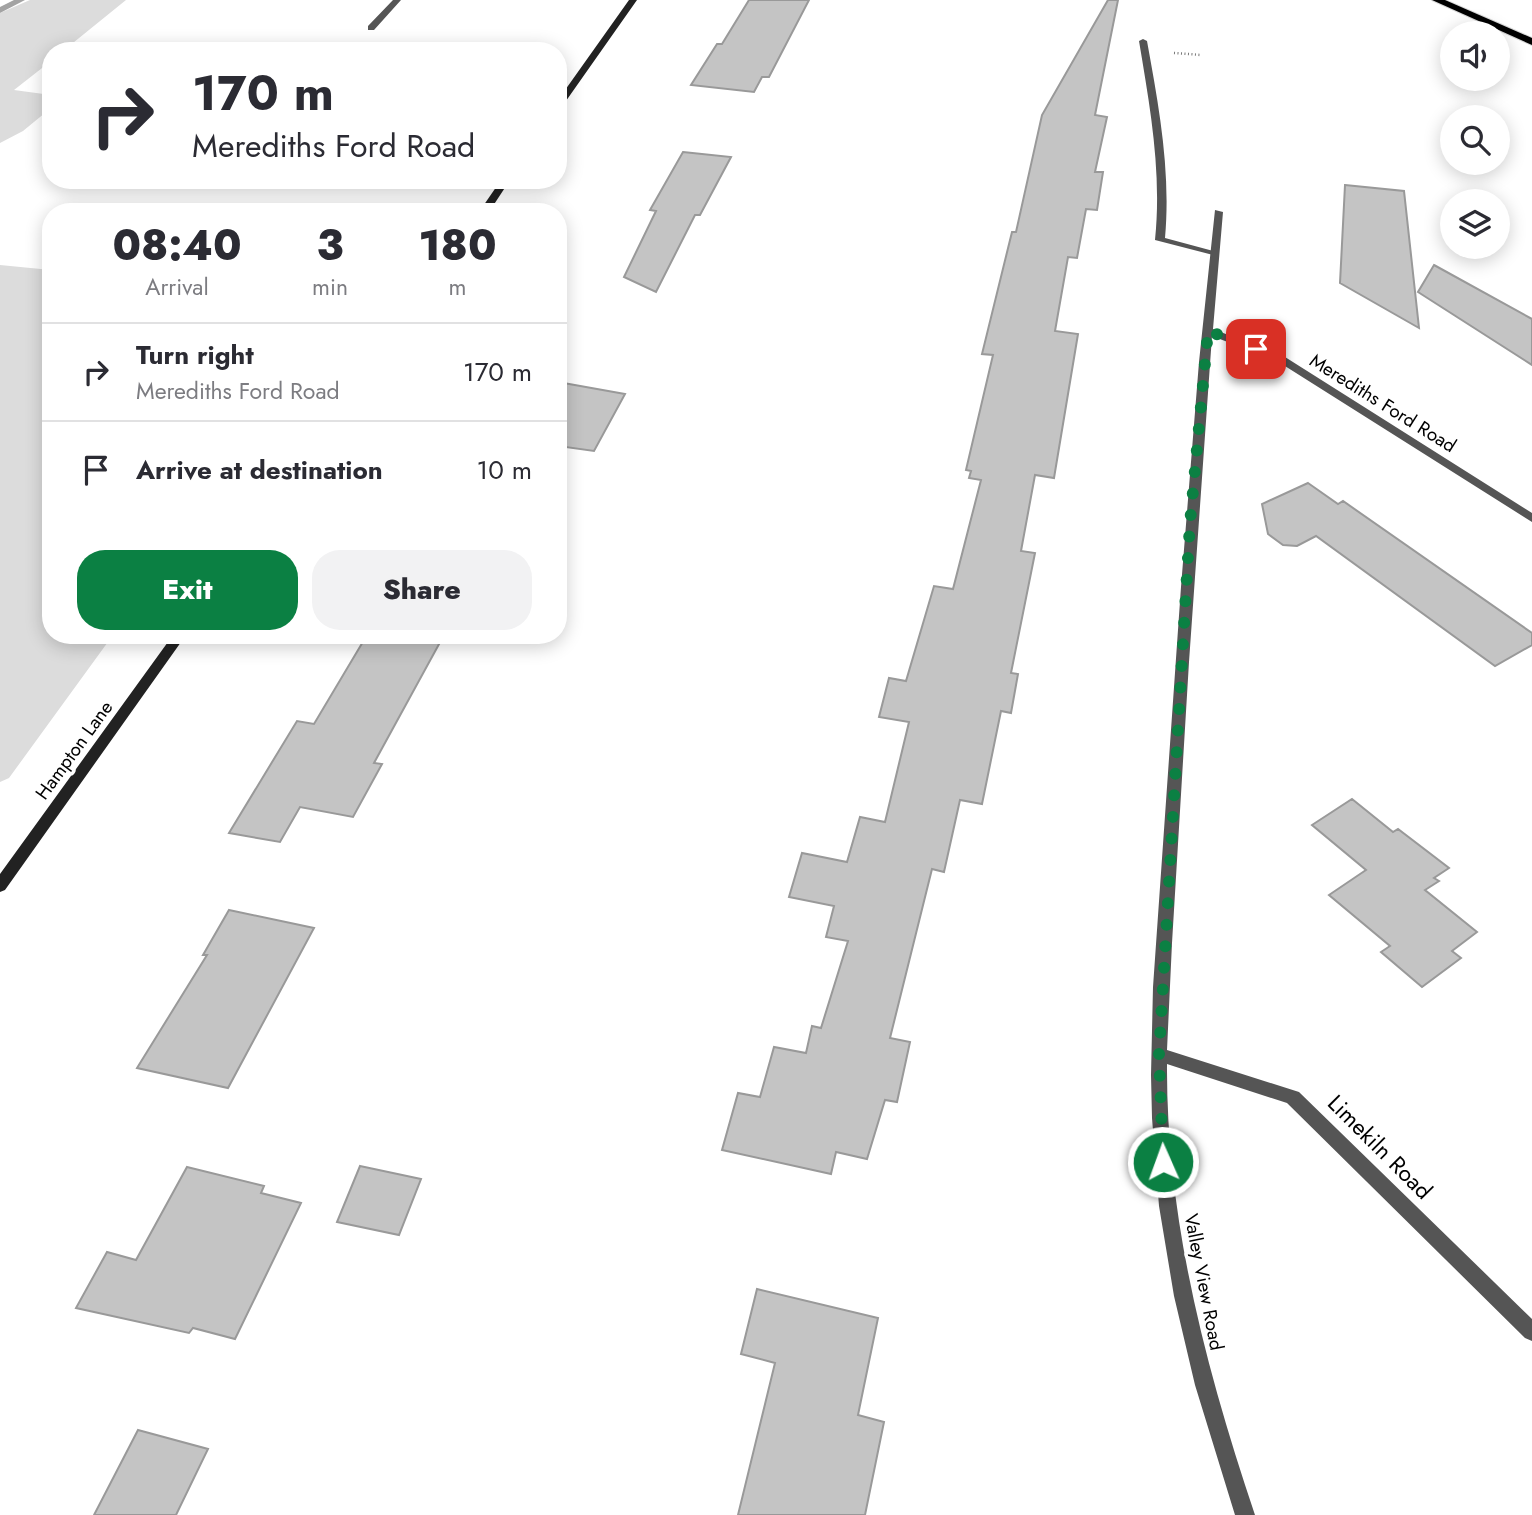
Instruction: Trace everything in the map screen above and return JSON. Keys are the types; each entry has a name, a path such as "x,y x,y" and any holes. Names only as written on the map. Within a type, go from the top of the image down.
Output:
{"main road":[{"path":"1437,0 1532,42"}],"street":[{"path":"370,28 397,0"},
{"path":"567,93 633,0"},
{"path":"1143,41 1163,177 1164,209 1160,240 1214,254"},
{"name":"Valley View Road","path":"1218,212 1190,523 1159,1054 1163,1162 1176,1256 1202,1368 1245,1515"},
{"name":"Merediths Ford Road","path":"1208,331 1281,359 1532,518"},
{"name":"Hampton Lane","path":"0,886 174,644"},
{"name":"Limekiln Road","path":"1159,1054 1293,1097 1532,1332"}],"shaded area":[{"path":"30,0 126,0 74,42 42,42 42,68 14,90 42,94 42,115 23,131 0,143 0,13"},
{"path":"0,265 42,269 42,644 106,644 9,778 0,782"}],"building":[{"path":"749,0 809,0 769,77 762,77 754,92 691,85 717,44 722,44"},
{"path":"1108,0 1118,0 1095,115 1107,117 1095,172 1103,172 1097,210 1086,209 1077,258 1068,257 1055,331 1078,334 1054,478 1035,475 1021,551 1035,553 1011,673 1018,674 1011,713 1001,711 982,804 960,800 944,872 932,869 890,1038 910,1042 897,1102 885,1100 867,1159 836,1152 831,1174 722,1150 738,1093 760,1097 774,1047 806,1053 812,1026 821,1028 848,941 826,937 834,906 789,897 802,853 847,862 860,817 885,822 909,722 879,717 889,678 906,681 934,586 953,589 981,480 969,478 971,471 966,470 993,355 982,354 1012,232 1016,232 1042,115"},
{"path":"683,152 731,157 700,215 695,215 656,292 624,277 656,211 650,210"},
{"path":"1345,185 1404,191 1419,328 1340,283"},
{"path":"1434,265 1532,319 1532,365 1418,292"},
{"path":"567,384 625,394 594,451 567,447"},
{"path":"1308,483 1338,504 1343,501 1532,633 1532,645 1495,666 1316,536 1297,546 1283,545 1268,534 1262,504"},
{"path":"362,644 439,644 374,763 382,764 353,817 300,807 280,842 229,833 297,721 314,724"},
{"path":"1352,799 1393,832 1398,829 1449,868 1434,878 1439,881 1425,890 1477,932 1452,951 1461,958 1422,987 1381,952 1390,946 1329,895 1366,870 1312,825"},
{"path":"229,910 314,928 228,1088 137,1068 207,955 203,955"},
{"path":"360,1166 421,1179 399,1235 337,1222"},
{"path":"187,1167 264,1186 261,1193 301,1203 235,1339 193,1328 189,1333 76,1308 107,1252 136,1260"},
{"path":"757,1289 878,1318 858,1415 884,1422 865,1515 738,1515 775,1363 741,1354"},
{"path":"138,1430 208,1449 176,1515 94,1515"}],"waterway":[{"path":"0,10 21,0"}],"route":[{"path":"1163,1162 1159,1054 1190,523 1208,331 1256,349"}]}
